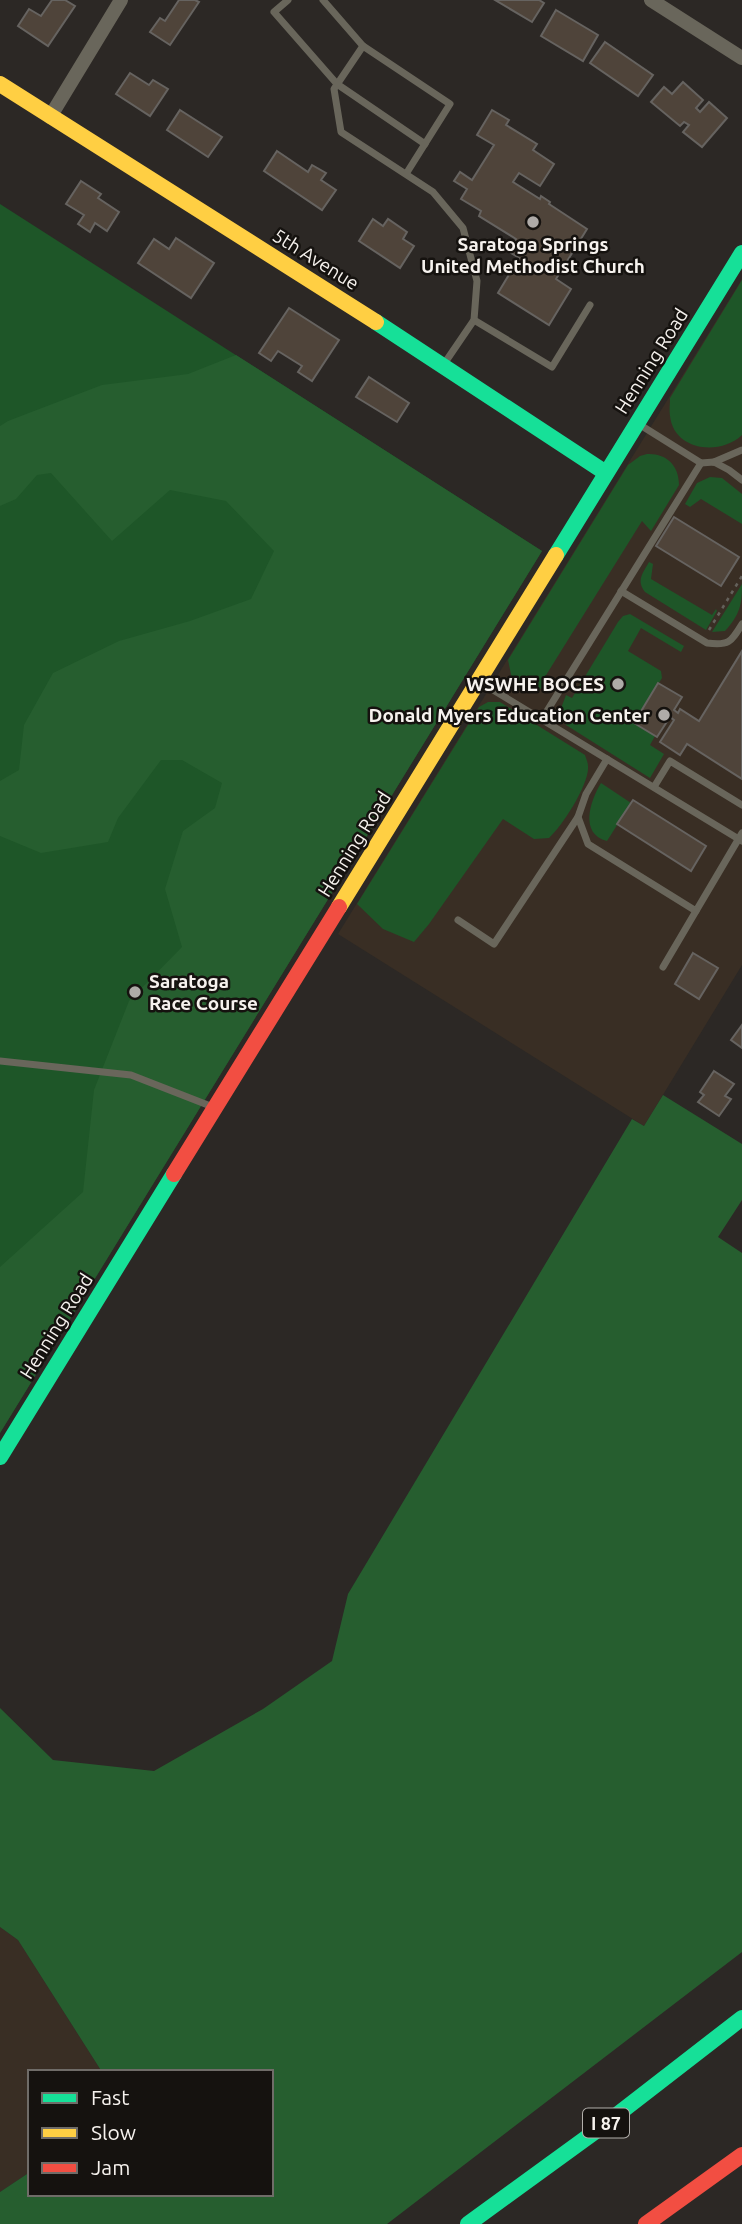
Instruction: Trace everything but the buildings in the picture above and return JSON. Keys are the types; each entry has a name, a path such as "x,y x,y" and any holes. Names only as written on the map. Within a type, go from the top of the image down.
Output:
{"main road":[{"name":"5th Avenue","path":"0,85 443,365 607,473"},
{"name":"Henning Road","path":"0,1457 742,253"},
{"name":"I 87","path":"468,2224 600,2128 742,2018"},
{"path":"646,2224 742,2155"}],"street":[{"path":"50,117 121,0"},
{"path":"651,0 742,58"}],"lane":[{"path":"288,0 274,12 337,84 425,144"},
{"path":"323,0 363,46 450,104 406,174"},
{"path":"363,46 334,89 341,132 433,192 463,228 477,281 474,320 443,365"},
{"path":"474,320 552,367 590,304"},
{"path":"637,423 701,463 714,462 742,450"},
{"path":"714,462 742,480"},
{"path":"542,719 701,463"},
{"path":"621,591 707,643 721,645 732,641 742,624"},
{"path":"479,681 741,837 663,967"},
{"path":"458,920 494,944 578,817 586,794 607,759"},
{"path":"654,787 670,761 742,805"},
{"path":"578,817 589,844 696,911"},
{"path":"0,1061 131,1075 216,1108"}],"path":[{"path":"708,632 742,576"}],"shaded area":[{"name":"WSWHE BOCES","path":"742,279 742,965 644,1126 338,934"},
{"path":"0,1927 18,1940 101,2070 28,2070 28,2173 0,2192"}],"green space":[{"name":"Saratoga Race Course","path":"0,204 542,551 0,1433"},
{"path":"742,280 742,435 722,446 699,446 680,437 673,428 670,398"},
{"name":"Saratoga Race Course","path":"236,355 542,551 0,1433 0,1267 83,1192 94,1090 129,1001 182,947 165,889 183,831 215,808 222,783 182,760 161,760 118,818 108,842 41,853 0,836 0,781 19,770 24,725 53,673 119,641 190,621 251,599 274,551 226,501 170,490 112,541 51,473 37,475 16,499 0,506 0,426 102,385 188,374"},
{"path":"647,454 660,456 670,462 677,472 679,485 651,531 642,521 543,680 548,683 535,693 512,679 508,660 628,465"},
{"path":"710,477 722,478 742,494 742,524 701,499 690,507 685,504 697,483"},
{"path":"649,562 653,564 651,579 712,615 716,609 706,630 645,592 641,580"},
{"path":"742,584 741,604 734,619 725,631 712,632"},
{"path":"630,614 684,646 681,652 641,628 628,651 661,671 662,678 634,722 655,736 650,745 664,754 650,778 566,725 560,711 566,695 572,698 618,622 623,616"},
{"path":"488,702 500,702 585,755 588,766 585,783 568,815 549,838 534,839 503,819 414,942 383,929 357,904 479,707"},
{"path":"601,783 631,803 607,841 593,832 589,816"},
{"path":"663,1095 742,1144 742,1200 718,1237 742,1253 742,1952 387,2224 0,2224 0,2192 28,2173 28,2196 273,2196 273,2070 101,2070 18,1940 0,1927 0,1708 53,1760 154,1771 263,1709 332,1661 348,1594 632,1119 644,1126"}],"traffic: fast":[{"path":"556,555 742,253"},
{"path":"376,322 606,473"},
{"path":"0,1457 174,1174"},
{"path":"468,2224 600,2128 742,2018"}],"traffic: slow":[{"path":"0,84 376,322"},
{"path":"339,907 556,555"}],"traffic: jam":[{"path":"174,1174 339,907"},
{"path":"646,2224 742,2155"}],"place":[{"name":"Saratoga Springs United Methodist Church","path":"533,222"},
{"name":"WSWHE BOCES","path":"618,684"},
{"name":"Donald Myers Education Center","path":"664,715"},
{"name":"Saratoga Race Course","path":"135,992"}]}
